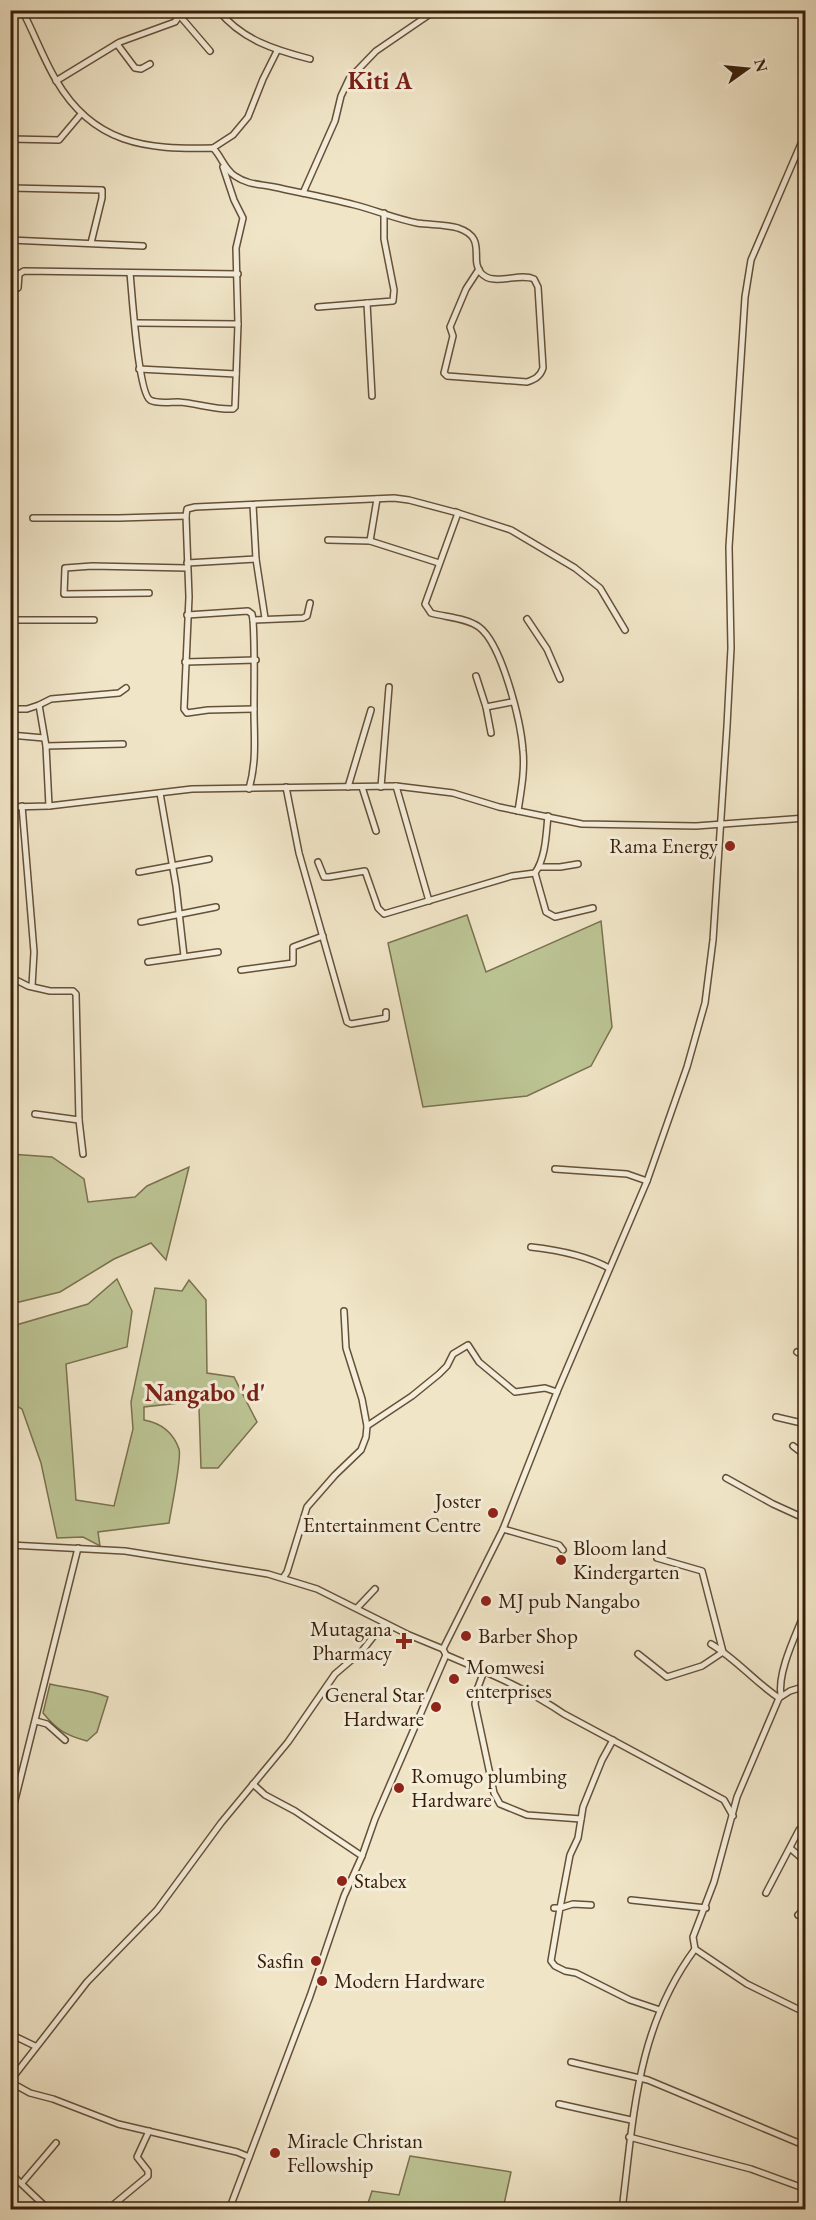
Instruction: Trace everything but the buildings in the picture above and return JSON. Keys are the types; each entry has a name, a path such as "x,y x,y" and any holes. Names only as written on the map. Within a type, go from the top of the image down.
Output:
{"street":[{"path":"22,10 56,81 81,114 105,132 121,140 154,147 213,148 233,135 249,117 263,79 278,51"},
{"path":"218,10 245,36 278,51 310,59"},
{"path":"303,193 335,121 341,96 349,79 376,51 436,10"},
{"path":"56,81 117,44 175,22 181,13 210,51"},
{"path":"117,44 135,69 141,69 150,64"},
{"path":"13,77 11,139 59,140 81,114"},
{"path":"229,2210 310,1996 344,1896 375,1819 444,1652 503,1529 557,1392 647,1181 687,1067 705,1003 711,965 731,648 729,547 745,297 751,260 806,132"},
{"path":"130,273 139,369 143,389 150,400 230,409 235,407 238,324 236,248 243,218 234,200 219,154 213,148"},
{"path":"223,165 234,176 248,184 303,193 415,223 458,228 466,232 477,246 479,269 482,274 490,278 527,276 537,282 543,368 541,374 535,379 526,382 447,376 444,373 453,336 450,327 466,290 479,269"},
{"path":"10,188 102,190 91,243"},
{"path":"318,307 393,301 384,239 384,213"},
{"path":"10,240 143,246"},
{"path":"10,291 18,288 19,274 24,271 238,274"},
{"path":"367,303 372,396"},
{"path":"136,323 238,324"},
{"path":"139,369 236,374"},
{"path":"370,541 377,499"},
{"path":"254,709 187,713 183,705 188,615 187,509 377,499 409,500 458,513 512,530 575,568 600,588 625,630"},
{"path":"253,505 256,559 265,618"},
{"path":"450,508 458,513"},
{"path":"458,513 425,604 431,613 477,625 487,634 502,664 523,749 518,811"},
{"path":"33,518 186,516"},
{"path":"328,540 370,541 439,563"},
{"path":"149,593 64,594 65,568 187,565 256,559"},
{"path":"253,620 306,617 310,603"},
{"path":"188,615 248,611 252,614 256,660 255,768 249,789"},
{"path":"527,619 547,649 560,679"},
{"path":"10,620 94,620"},
{"path":"185,662 256,660"},
{"path":"476,676 486,706 491,733"},
{"path":"381,787 389,687"},
{"path":"10,709 27,709 51,699 118,693 126,688"},
{"path":"486,706 512,702"},
{"path":"39,705 46,746 49,806"},
{"path":"348,787 371,710"},
{"path":"10,735 44,738"},
{"path":"46,746 123,744"},
{"path":"10,807 49,806 192,789 396,786 442,790 518,811 582,824 696,826 806,818"},
{"path":"396,786 429,901"},
{"path":"286,787 299,853 347,1022 356,1024 386,1015 388,1025"},
{"path":"362,787 376,831"},
{"path":"160,793 180,914 179,925 184,956"},
{"path":"22,806 34,952 32,986"},
{"path":"318,862 324,877 365,871 378,908 384,914 512,876 535,873 543,854 548,816"},
{"path":"139,872 209,859"},
{"path":"539,867 578,864"},
{"path":"535,873 548,915 555,917 593,908"},
{"path":"141,922 216,907"},
{"path":"241,970 293,963 293,947 323,936"},
{"path":"148,962 218,952"},
{"path":"10,977 50,991 73,991 76,994 83,1154"},
{"path":"35,1114 80,1120"},
{"path":"555,1169 627,1174 647,1181"},
{"path":"531,1247 569,1253 596,1261 609,1268"},
{"path":"283,1578 287,1572 307,1507 361,1450 366,1437 367,1426 362,1399 346,1348 344,1311"},
{"path":"367,1426 430,1382 447,1366 453,1354 468,1346 479,1362 514,1392 545,1388 557,1392"},
{"path":"797,1352 806,1357"},
{"path":"776,1418 806,1424"},
{"path":"793,1446 806,1456"},
{"path":"726,1478 806,1519"},
{"path":"503,1529 559,1545 563,1550"},
{"path":"10,1545 125,1551 256,1572 317,1588 548,1702 724,1800 733,1816"},
{"path":"10,1820 78,1548"},
{"path":"657,1558 702,1571 723,1652"},
{"path":"357,1608 375,1589"},
{"path":"622,2210 631,2120 638,2078 650,2035 677,1973 694,1949 693,1937 706,1908 737,1797 780,1697 783,1670 806,1609"},
{"path":"249,2157 118,2124 53,2099 30,2093 10,2081 87,1982 157,1910 221,1823 288,1743 334,1674 362,1651 384,1623"},
{"path":"711,1644 764,1688 780,1697"},
{"path":"638,1654 667,1677 702,1666 723,1652"},
{"path":"484,1671 475,1704 495,1793 500,1804 527,1815 580,1819"},
{"path":"780,1697 806,1686"},
{"path":"36,1721 47,1724 65,1740"},
{"path":"613,1740 602,1760 580,1819 578,1838 557,1908 551,1961 555,1966 630,2000 660,2010"},
{"path":"253,1784 265,1795 295,1811 362,1856"},
{"path":"724,1800 737,1797"},
{"path":"766,1893 799,1830"},
{"path":"790,1848 806,1862"},
{"path":"631,1900 706,1908"},
{"path":"557,1908 573,1904 591,1905"},
{"path":"798,1915 806,1908"},
{"path":"694,1949 747,1984 806,2013"},
{"path":"10,2034 35,2046"},
{"path":"571,2062 648,2080 806,2146"},
{"path":"559,2104 631,2120"},
{"path":"107,2210 148,2176 148,2171 137,2157 149,2131"},
{"path":"629,2137 655,2146 751,2169 806,2189"},
{"path":"22,2183 56,2143"},
{"path":"10,2173 49,2210"}],"green space":[{"path":"467,915 486,972 601,921 612,1027 591,1066 527,1096 423,1107 388,943"},
{"path":"10,1154 52,1157 84,1179 88,1202 135,1197 147,1186 189,1167 166,1260 151,1243 114,1259 60,1292 11,1304"},
{"path":"117,1279 132,1311 127,1347 66,1364 76,1500 114,1506 133,1429 131,1402 155,1288 182,1291 189,1280 206,1300 207,1373 234,1377 257,1422 218,1468 201,1468 199,1407 188,1402 144,1407 144,1420 166,1429 179,1449 178,1473 169,1523 98,1532 100,1546 83,1537 57,1538 41,1463 22,1409 11,1403 11,1310 16,1325 88,1304"},
{"path":"50,1684 108,1697 97,1732 87,1741 62,1731 43,1713"},
{"path":"410,2156 511,2172 503,2209 366,2209 372,2191 399,2195"}],"place":[{"name":"Rama Energy","path":"730,846"},
{"name":"Joster Entertainment Centre","path":"493,1513"},
{"name":"Bloom land Kindergarten","path":"561,1560"},
{"name":"MJ pub Nangabo","path":"486,1601"},
{"name":"Barber Shop","path":"466,1636"},
{"name":"Mutagana Pharmacy","path":"404,1641"},
{"name":"Momwesi enterprises","path":"454,1679"},
{"name":"General Star Hardware","path":"436,1707"},
{"name":"Romugo plumbing Hardware","path":"399,1788"},
{"name":"Stabex","path":"342,1881"},
{"name":"Sasfin","path":"316,1961"},
{"name":"Modern Hardware","path":"322,1981"},
{"name":"Miracle Christan Fellowship","path":"275,2153"}],"district":[{"name":"Kiti A","path":"380,81"},
{"name":"Nangabo 'd'","path":"205,1393"}]}
